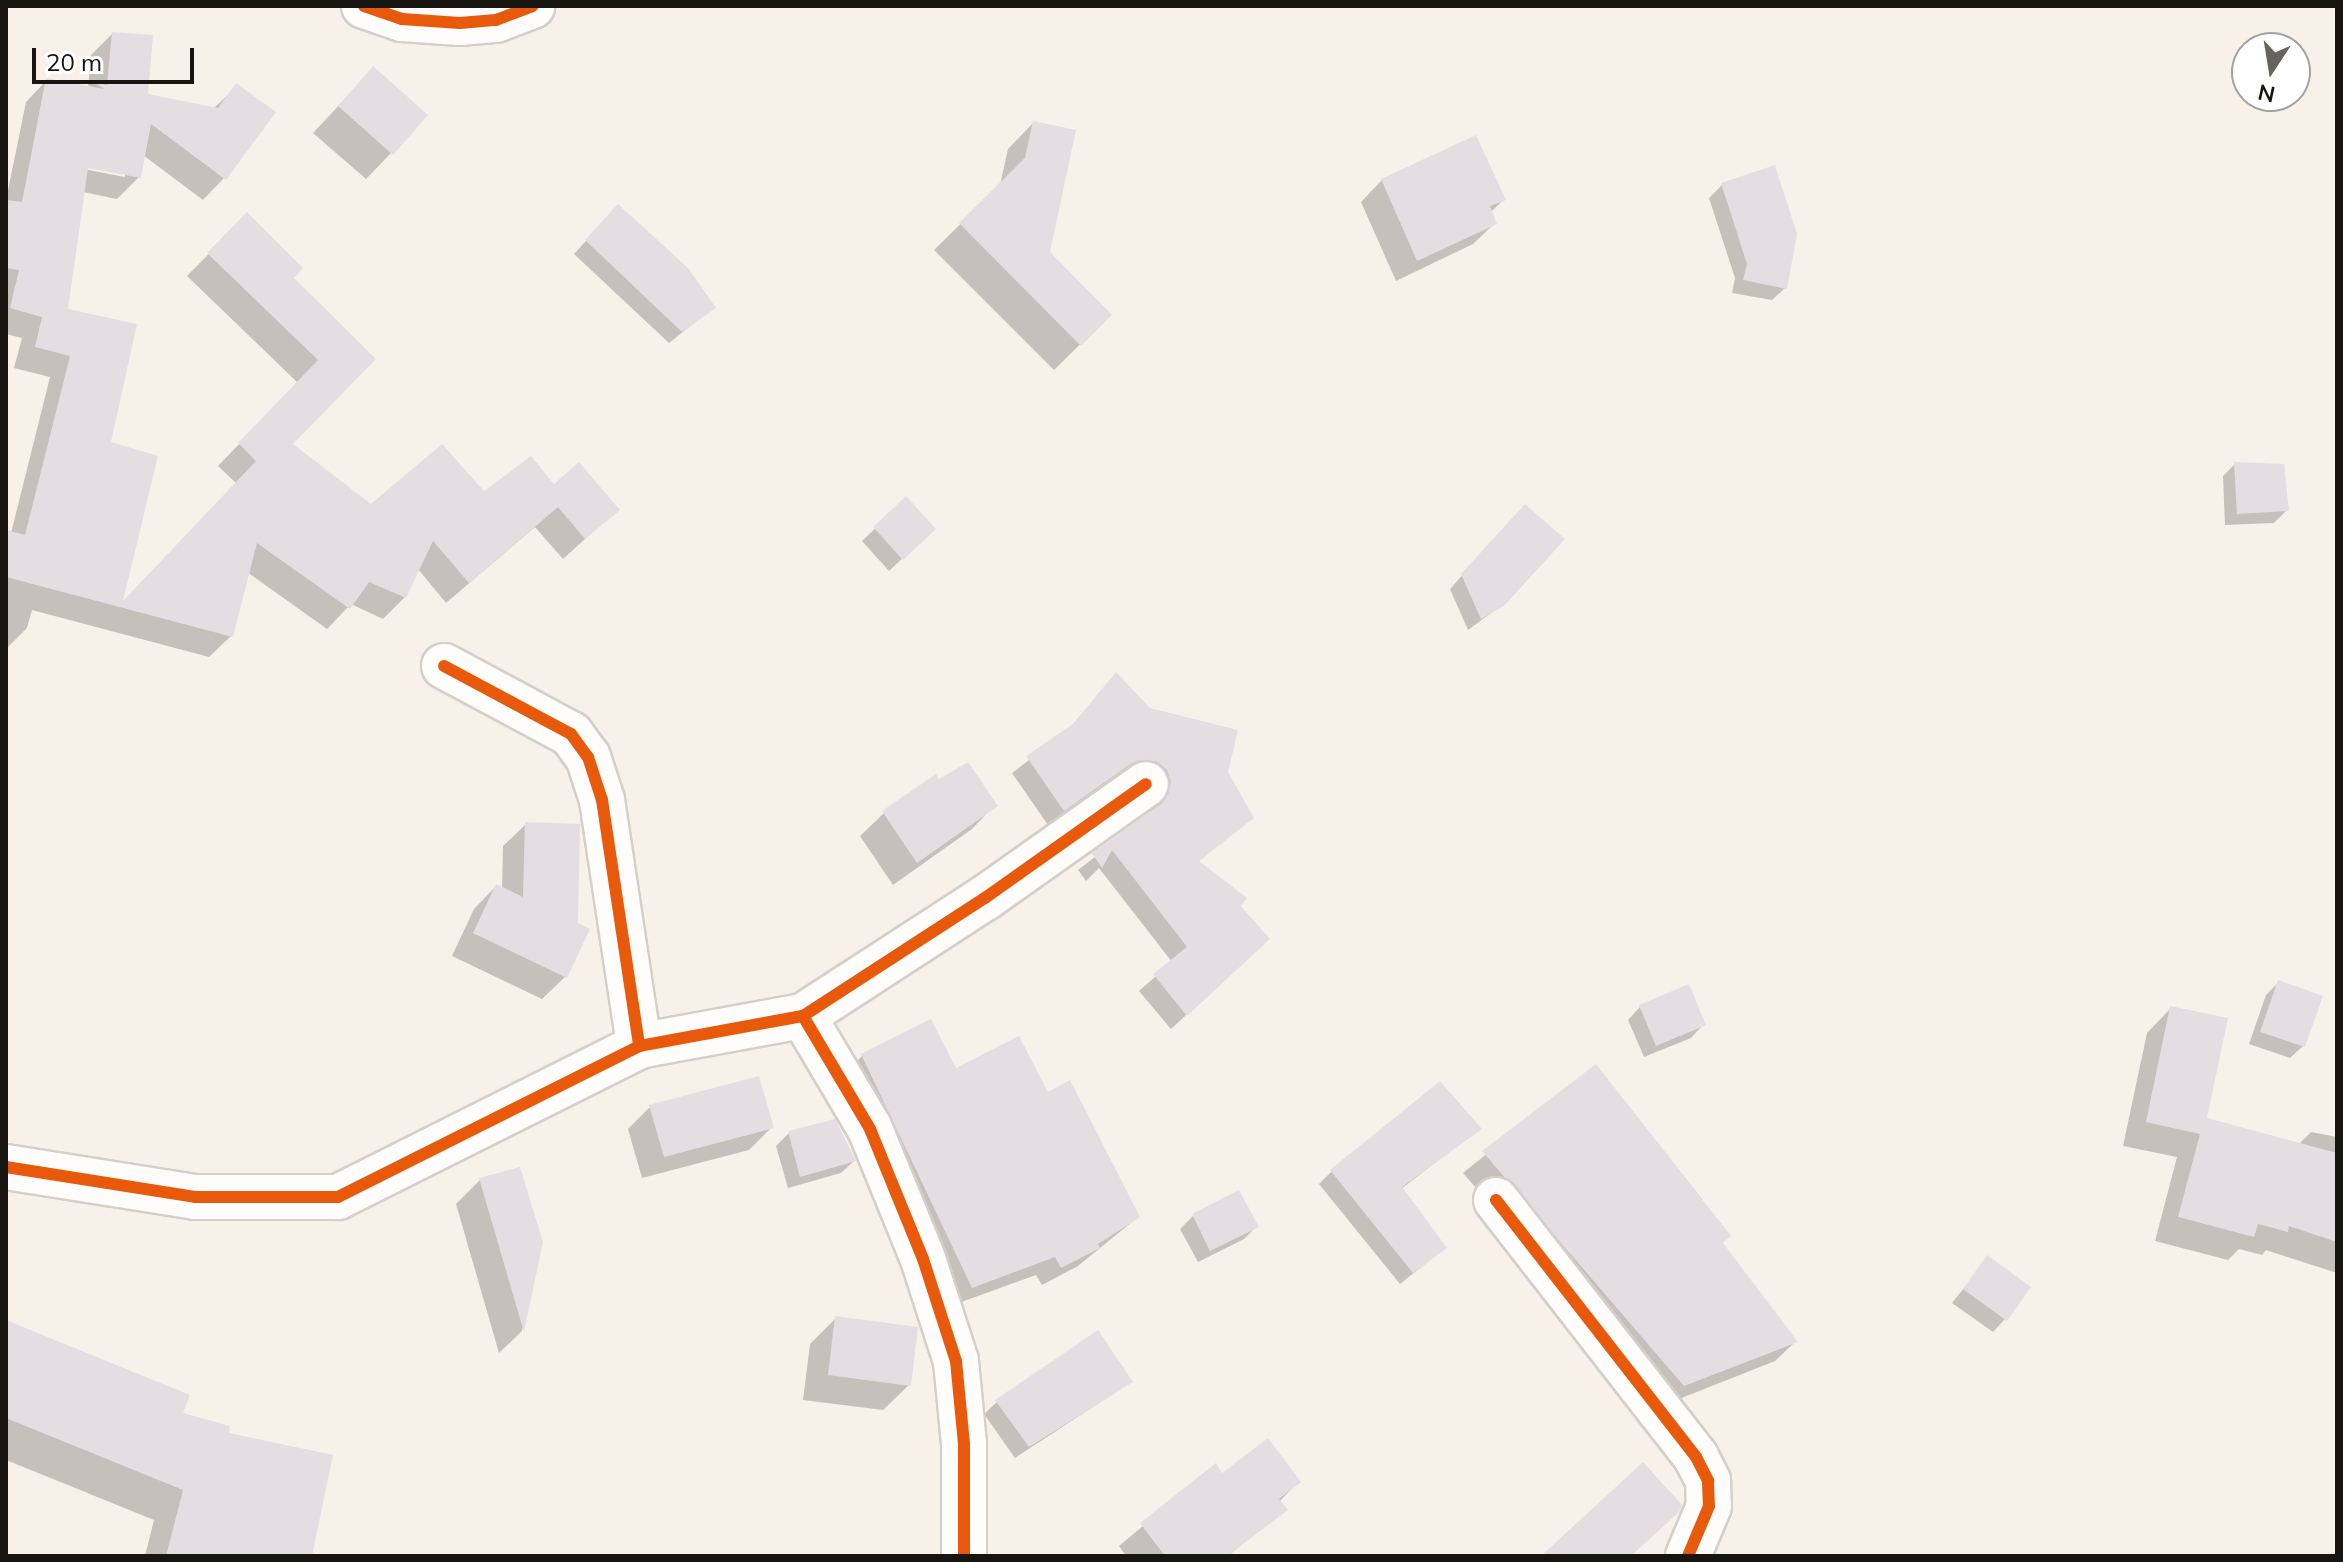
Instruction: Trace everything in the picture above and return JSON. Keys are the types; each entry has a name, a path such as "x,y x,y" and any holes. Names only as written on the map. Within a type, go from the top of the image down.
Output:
{"street":[{"path":"364,6 402,19 460,23 496,20 532,6"},
{"path":"444,666 571,734 588,757 602,800 639,1046"},
{"path":"6,1167 195,1197 338,1197 639,1046 803,1016 985,898 1146,784"},
{"path":"803,1016 870,1129 923,1259 956,1361 964,1444 964,1556"},
{"path":"1496,1200 1696,1457 1708,1481 1709,1506 1688,1556"}],"building":[{"path":"112,32 153,35 148,94 218,108 236,83 276,112 226,180 151,124 141,178 88,168 68,309 137,324 111,442 158,456 123,601 256,461 238,443 318,360 207,253 247,212 303,268 294,278 376,359 293,444 371,504 442,444 484,491 531,456 554,484 579,462 620,510 585,539 558,507 469,583 433,541 406,598 369,582 350,609 257,543 233,637 6,577 6,530 25,535 70,356 35,347 42,317 10,308 19,270 6,268 6,200 22,202 46,78 104,89 94,82 107,85"},
{"path":"373,66 428,115 393,155 338,106"},
{"path":"1033,121 1076,130 1050,252 1112,315 1081,346 959,223 1025,158"},
{"path":"1476,135 1506,200 1490,206 1497,224 1417,261 1381,179"},
{"path":"1775,165 1797,234 1787,289 1743,280 1747,264 1721,183"},
{"path":"618,204 688,268 716,308 682,332 585,240"},
{"path":"2234,462 2284,464 2289,511 2237,514"},
{"path":"906,496 936,529 903,560 873,527"},
{"path":"1525,504 1565,539 1504,606 1481,619 1461,574"},
{"path":"1116,672 1150,708 1238,730 1228,772 1254,818 1199,861 1247,898 1241,906 1270,939 1187,1016 1153,974 1187,947 1112,850 1102,868 1092,853 1161,804 1171,782 1167,770 1156,761 1132,763 1064,811 1026,756 1073,724"},
{"path":"968,762 998,806 917,863 882,811 936,774 939,779"},
{"path":"525,822 580,824 578,923 590,929 567,978 473,933 496,884 523,897"},
{"path":"2278,980 2323,996 2305,1047 2260,1032"},
{"path":"1689,984 1706,1025 1656,1046 1639,1005"},
{"path":"2170,1006 2228,1018 2207,1118 2337,1153 2337,1242 2289,1226 2288,1232 2258,1224 2254,1237 2178,1217 2200,1134 2146,1122"},
{"path":"931,1019 956,1068 1019,1036 1048,1092 1070,1080 1140,1217 1098,1244 1100,1248 1061,1268 1055,1257 972,1288 861,1054"},
{"path":"1596,1064 1731,1236 1723,1243 1798,1342 1684,1386 1482,1151"},
{"path":"759,1076 774,1128 664,1157 649,1105"},
{"path":"1440,1081 1482,1129 1402,1187 1447,1248 1413,1273 1330,1170"},
{"path":"835,1119 856,1161 800,1177 788,1131"},
{"path":"520,1167 543,1242 524,1332 479,1178"},
{"path":"1239,1190 1259,1227 1210,1251 1192,1214"},
{"path":"1987,1255 2031,1287 2007,1321 1963,1289"},
{"path":"835,1316 918,1327 911,1386 828,1375"},
{"path":"6,1320 190,1395 183,1413 230,1426 229,1433 333,1455 312,1556 166,1556 183,1490 6,1418"},
{"path":"1098,1330 1133,1382 1029,1447 995,1400"},
{"path":"1268,1438 1301,1482 1279,1499 1288,1510 1227,1556 1165,1556 1140,1523 1216,1463 1222,1473"},
{"path":"1643,1462 1682,1505 1679,1512 1631,1556 1541,1556"}],"cycle path":[{"path":"364,6 402,19 460,23 496,20 532,6"},
{"path":"444,666 571,734 588,757 602,800 639,1046"},
{"path":"6,1167 195,1197 338,1197 639,1046 803,1016 985,898 1146,784"},
{"path":"803,1016 870,1129 923,1259 956,1361 964,1444 964,1556"},
{"path":"1496,1200 1696,1457 1708,1481 1709,1506 1688,1556"}]}
